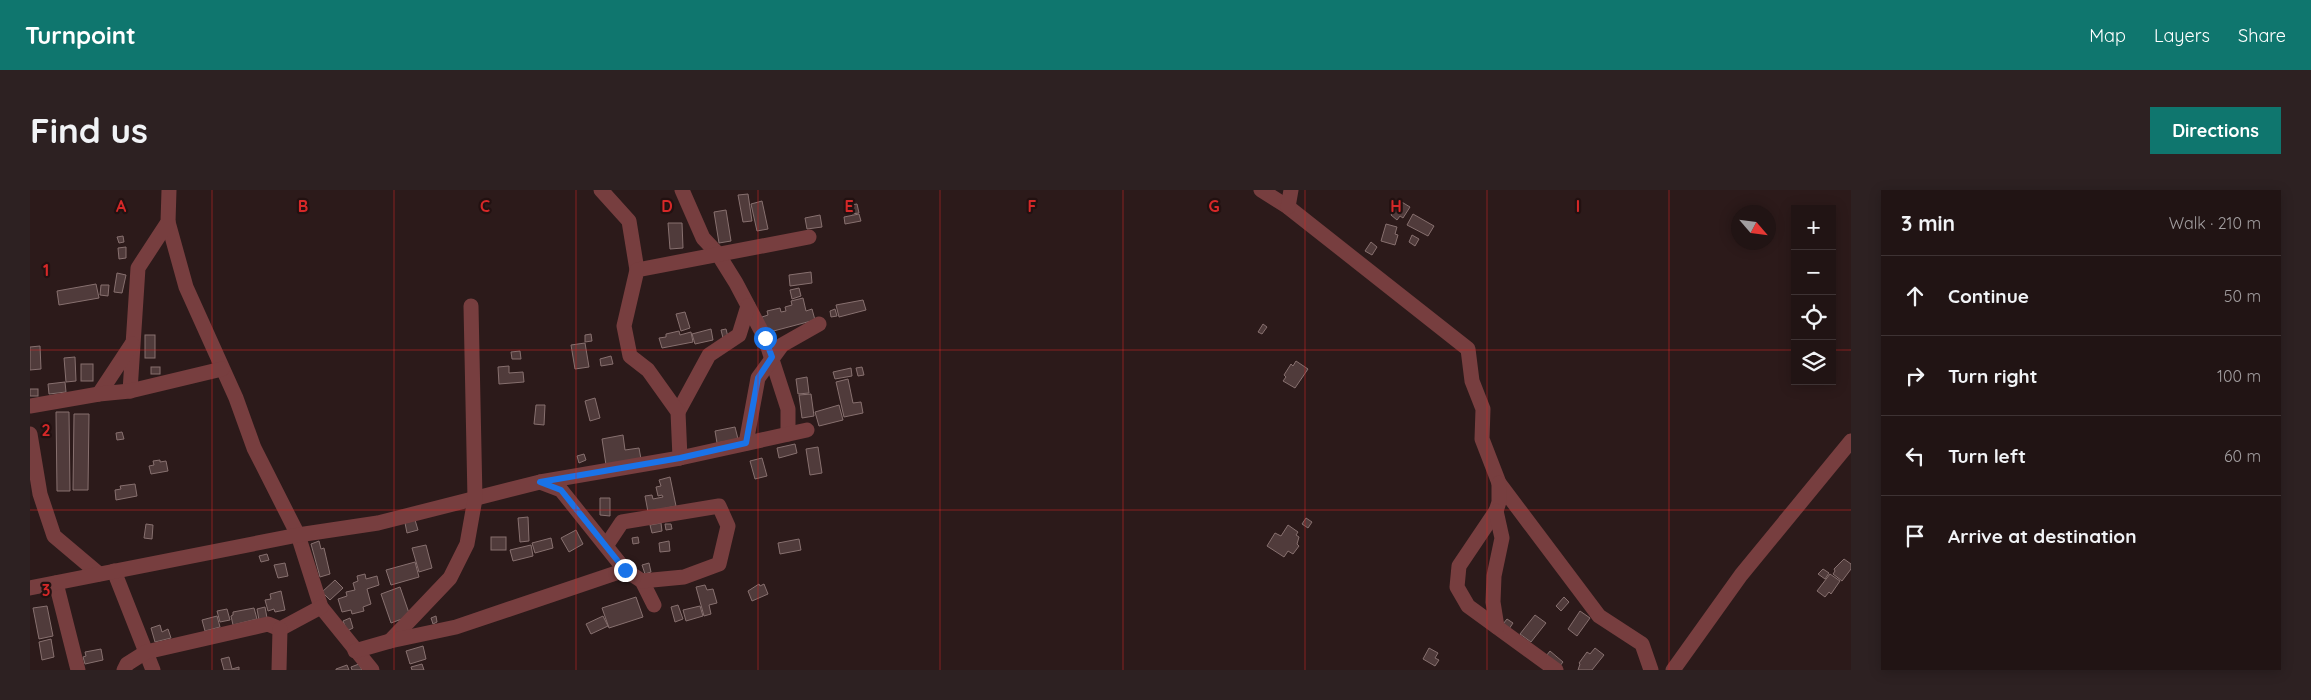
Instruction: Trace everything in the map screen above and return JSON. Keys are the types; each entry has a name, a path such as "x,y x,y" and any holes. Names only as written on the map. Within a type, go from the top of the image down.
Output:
{"street":[{"path":"168,190 168,222 186,287 222,368 254,448 298,535 321,608 372,670"},
{"path":"601,190 629,221 637,270 624,326 630,356 648,370 678,412"},
{"path":"30,588 298,535 378,523 475,500 540,482 680,458 807,430 788,409 772,357 748,306 718,254 703,238 682,190"},
{"path":"1261,190 1288,208 1468,349 1472,381 1483,409 1482,439 1500,483 1599,616 1642,644 1651,670"},
{"path":"1288,208 1291,190"},
{"path":"130,391 138,268 168,222"},
{"path":"637,270 809,238"},
{"path":"390,641 450,578 467,544 475,500 471,306"},
{"path":"680,458 678,412 709,355 740,335 748,306"},
{"path":"746,443 758,378 782,345 819,324"},
{"path":"98,394 132,343"},
{"path":"30,406 98,394 130,391 222,368"},
{"path":"30,434 40,494 54,536 98,574"},
{"path":"1673,670 1741,575 1851,441"},
{"path":"540,482 561,490 625,570 642,581 654,604"},
{"path":"1500,483 1499,502 1496,511 1459,566 1457,587 1468,606 1556,670"},
{"path":"606,546 622,522 718,506 728,526 719,564 684,577 642,581"},
{"path":"1496,511 1502,538 1494,576 1493,602 1497,627"},
{"path":"355,651 390,641 456,627 625,570"},
{"path":"114,571 153,670"},
{"path":"56,583 78,670"},
{"path":"124,670 127,664 146,652 268,624 280,629 321,608"},
{"path":"279,670 280,629"}],"building":[{"path":"748,194 752,221 743,222 738,195"},
{"path":"762,201 768,229 757,231 751,204"},
{"path":"1400,201 1410,207 1403,218 1400,216 1397,220 1391,215"},
{"path":"857,204 859,213 852,214 851,205"},
{"path":"726,210 731,241 719,243 714,212"},
{"path":"859,214 861,221 845,224 844,217"},
{"path":"1413,214 1434,226 1428,236 1407,225"},
{"path":"820,215 822,227 807,229 805,218"},
{"path":"668,223 682,223 683,248 670,249"},
{"path":"1386,224 1397,227 1395,234 1398,235 1395,245 1381,241"},
{"path":"1412,235 1419,239 1415,246 1409,242"},
{"path":"123,236 124,242 119,243 117,237"},
{"path":"1371,242 1377,247 1372,255 1365,251"},
{"path":"126,247 126,258 119,259 118,248"},
{"path":"811,272 812,283 790,286 789,275"},
{"path":"117,273 126,275 122,293 114,292"},
{"path":"96,284 99,298 59,305 57,291"},
{"path":"101,285 109,285 108,296 100,295"},
{"path":"799,288 801,296 792,299 790,290"},
{"path":"803,298 806,311 812,309 815,320 766,333 762,317 768,315 767,311 780,308 781,312 786,311 785,307 792,305 791,301"},
{"path":"863,300 866,310 839,317 836,305"},
{"path":"835,309 837,316 831,317 830,311"},
{"path":"685,312 690,328 681,331 676,314"},
{"path":"1263,324 1267,327 1262,334 1258,332"},
{"path":"711,329 713,340 695,344 692,334"},
{"path":"726,329 728,337 723,338 721,330"},
{"path":"679,331 680,335 691,332 693,342 662,348 659,338"},
{"path":"591,334 592,341 585,342 585,335"},
{"path":"145,335 155,335 155,358 145,358"},
{"path":"585,343 589,367 575,369 571,345"},
{"path":"40,346 41,369 30,370 30,347"},
{"path":"520,351 521,359 512,359 511,352"},
{"path":"611,356 613,364 601,366 600,359"},
{"path":"75,357 76,381 66,382 64,358"},
{"path":"1296,361 1308,369 1295,388 1283,381 1286,377 1284,375 1291,364 1293,366"},
{"path":"81,364 93,364 93,381 81,381"},
{"path":"509,366 509,373 523,372 524,382 499,384 498,367"},
{"path":"151,367 160,367 160,374 151,374"},
{"path":"862,367 864,375 858,376 856,368"},
{"path":"851,368 852,376 835,379 833,372"},
{"path":"807,377 809,393 798,394 796,379"},
{"path":"848,379 853,403 861,402 863,413 844,417 836,382"},
{"path":"65,382 66,392 49,394 48,384"},
{"path":"30,389 38,389 38,396 30,396"},
{"path":"811,394 814,416 802,418 799,395"},
{"path":"595,398 600,418 590,421 585,401"},
{"path":"536,405 545,405 544,425 534,424"},
{"path":"839,405 843,420 819,426 815,412"},
{"path":"56,412 69,412 70,491 57,491"},
{"path":"74,414 89,414 88,490 73,490"},
{"path":"735,427 738,439 717,443 715,431"},
{"path":"122,432 124,439 117,440 116,433"},
{"path":"623,435 625,450 639,448 641,459 606,465 602,439"},
{"path":"795,444 797,453 779,458 777,448"},
{"path":"818,447 822,473 810,475 806,449"},
{"path":"584,454 586,460 579,463 577,456"},
{"path":"762,458 767,476 755,479 750,461"},
{"path":"160,460 160,462 166,461 168,471 151,474 149,466 154,465 153,461"},
{"path":"670,477 676,506 648,512 645,496 652,495 653,499 663,497 662,495 658,496 656,487 661,486 659,480"},
{"path":"135,484 137,496 116,500 115,490 121,489 120,486"},
{"path":"600,498 610,498 610,516 600,515"},
{"path":"528,517 529,541 520,542 518,518"},
{"path":"1306,518 1312,522 1308,528 1302,524"},
{"path":"415,520 418,530 407,533 405,523"},
{"path":"661,523 662,531 652,533 650,525"},
{"path":"146,524 153,525 152,539 144,538"},
{"path":"665,524 671,524 672,529 666,530"},
{"path":"1288,525 1298,532 1296,535 1299,537 1297,544 1299,546 1293,554 1288,551 1284,557 1267,546 1275,533 1281,536"},
{"path":"576,530 583,544 569,552 561,538"},
{"path":"491,537 506,537 506,550 491,550"},
{"path":"638,537 639,543 633,544 632,538"},
{"path":"551,538 553,548 535,553 532,543"},
{"path":"799,539 801,550 780,554 778,543"},
{"path":"319,541 321,549 324,548 330,574 320,577 311,544"},
{"path":"669,541 670,551 660,552 659,543"},
{"path":"426,545 432,568 419,572 412,548"},
{"path":"531,545 533,556 513,561 510,550"},
{"path":"267,554 269,560 261,562 259,556"},
{"path":"1844,559 1851,564 1851,569 1842,581 1833,574 1834,569"},
{"path":"415,562 419,577 391,585 386,570"},
{"path":"285,563 288,576 278,578 274,565"},
{"path":"649,563 651,572 645,574 642,565"},
{"path":"1823,569 1829,573 1825,579 1818,574"},
{"path":"365,574 366,579 377,576 379,585 367,589 371,604 363,607 364,611 352,614 351,610 342,612 338,599 347,596 346,592 355,590 353,583 358,581 357,576"},
{"path":"1830,574 1840,581 1831,594 1829,592 1825,597 1817,591"},
{"path":"335,580 343,588 330,600 322,592"},
{"path":"759,584 760,586 764,584 768,594 752,601 748,591"},
{"path":"705,585 707,590 713,589 717,603 709,605 711,614 704,616 696,587"},
{"path":"400,587 410,616 391,623 381,594"},
{"path":"281,591 285,610 275,612 274,609 268,611 265,600 271,599 270,594"},
{"path":"636,597 643,617 609,628 602,608"},
{"path":"1564,597 1569,602 1561,611 1556,606"},
{"path":"678,605 683,619 675,622 671,607"},
{"path":"47,606 53,636 39,639 33,608"},
{"path":"700,606 703,616 686,621 683,610"},
{"path":"265,607 267,618 259,620 257,609"},
{"path":"254,608 257,619 233,625 231,616 233,612"},
{"path":"227,609 230,620 220,622 217,611"},
{"path":"1580,611 1590,618 1577,636 1568,629"},
{"path":"1535,615 1546,623 1531,642 1520,634"},
{"path":"217,616 220,627 205,631 202,620"},
{"path":"436,616 437,622 433,624 431,618"},
{"path":"603,616 608,626 591,634 586,624"},
{"path":"350,618 353,628 347,631 343,621"},
{"path":"1507,619 1513,623 1509,629 1503,624"},
{"path":"160,625 162,632 168,629 171,638 155,642 151,628"},
{"path":"51,639 54,657 42,660 39,642"},
{"path":"423,646 426,659 410,664 406,651"},
{"path":"1429,648 1438,653 1435,658 1439,660 1435,666 1423,659"},
{"path":"1595,648 1604,655 1592,670 1578,670 1579,663 1587,652 1590,654"},
{"path":"101,649 103,660 85,664 83,657 86,656 85,652"},
{"path":"1550,651 1563,662 1559,667 1546,656"},
{"path":"229,657 232,669 239,667 239,670 224,670 221,659"},
{"path":"359,664 362,670 352,670 351,667"},
{"path":"422,664 424,670 412,670 411,667"},
{"path":"347,665 349,670 336,670 336,669"}],"route":[{"path":"625,570 561,490 540,482 680,458 746,443 758,378 772,357 765,338"}]}
